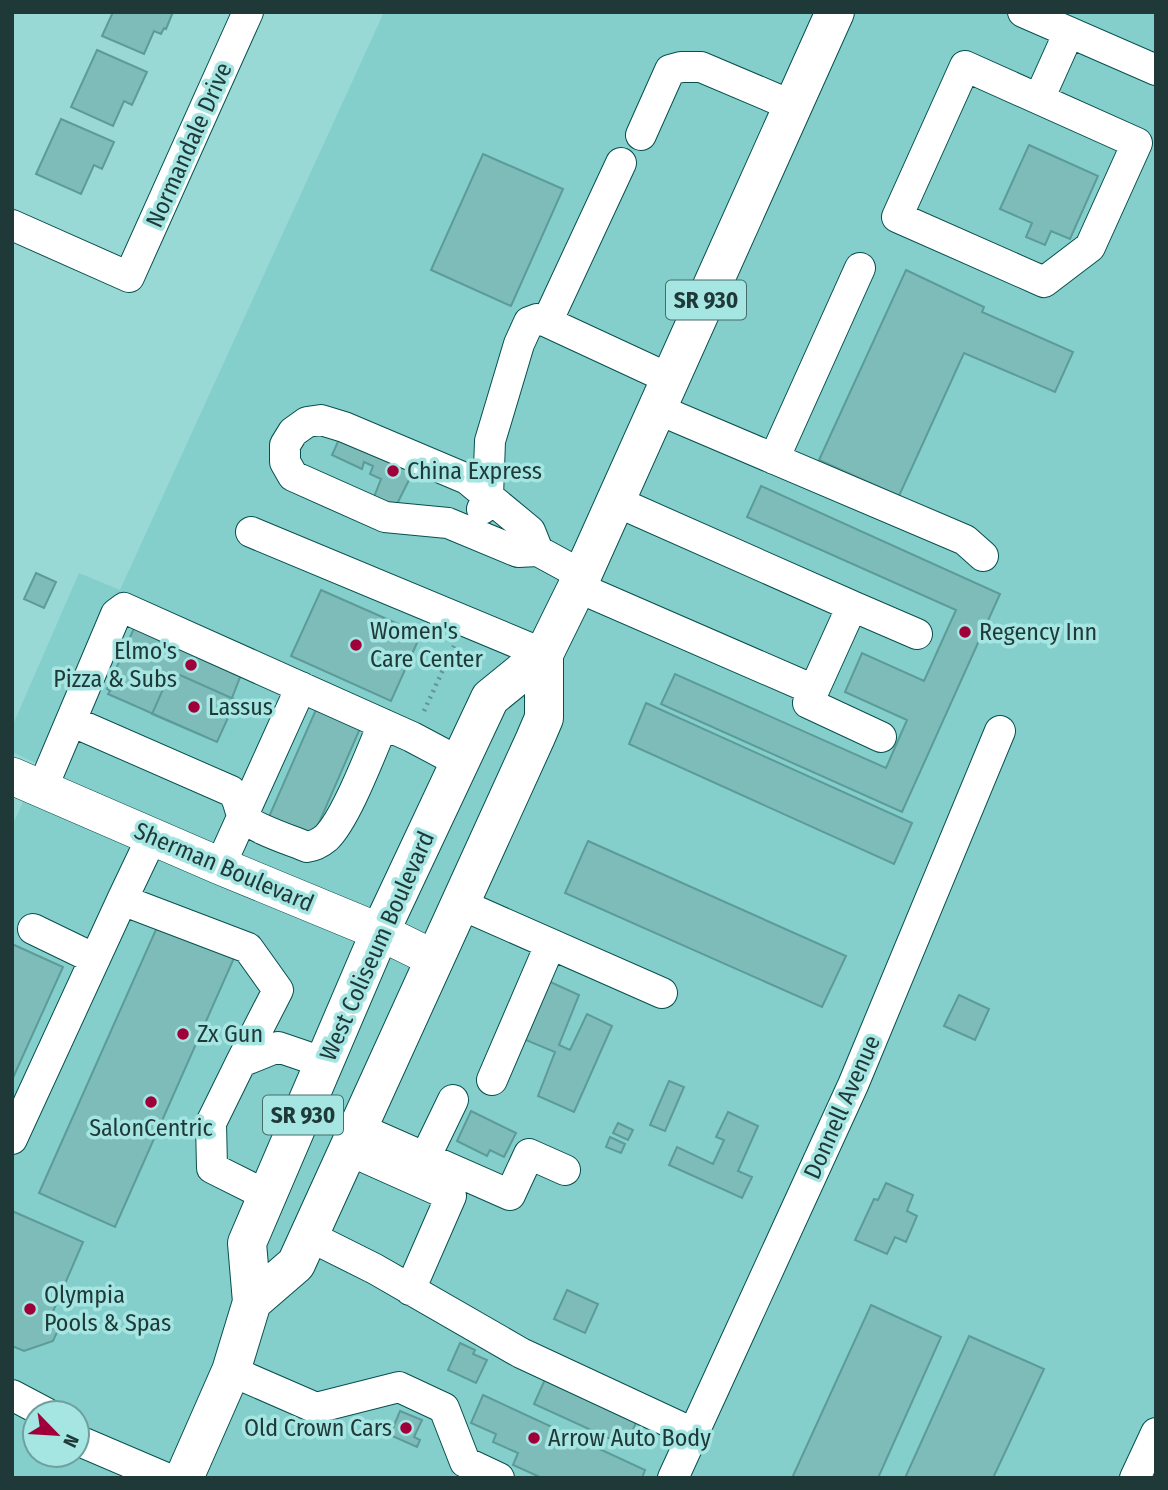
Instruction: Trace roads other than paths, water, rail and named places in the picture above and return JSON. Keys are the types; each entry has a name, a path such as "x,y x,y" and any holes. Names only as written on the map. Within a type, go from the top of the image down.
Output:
{"highway":[{"name":"West Coliseum Boulevard","path":"184,1478 231,1371 252,1302 247,1243 380,932 491,698 544,654 835,12"},
{"name":"West Coliseum Boulevard","path":"252,1302 296,1264 435,960 544,718 544,654"}],"main road":[{"name":"Sherman Boulevard","path":"27,783 380,932 435,960"}],"street":[{"name":"Normandale Drive","path":"12,225 130,277 248,12"},
{"path":"1023,12 1156,70"},
{"path":"1040,99 1069,32"},
{"path":"965,65 1040,99 1137,143 1090,247 1044,282 897,217 965,65"},
{"path":"641,135 670,70 681,67 701,67 793,106"},
{"path":"547,322 621,163"},
{"path":"775,459 860,268"},
{"path":"471,532 488,496 490,441 519,344 529,322 537,319 547,322 775,459 965,540 983,556"},
{"path":"538,551 518,552 448,523 385,517 293,476 285,463 285,445 293,432 307,422 321,420 380,440 467,479 530,531 538,551 579,581 814,690"},
{"path":"615,501 917,634"},
{"path":"251,531 464,623 544,654"},
{"path":"852,606 808,704 881,737"},
{"path":"27,783 71,721 116,614 124,608 383,724 459,762"},
{"path":"220,866 243,816 289,682"},
{"path":"71,721 231,791 237,796 243,816 251,823 307,847 316,845 327,837 339,821 383,724"},
{"name":"Donnell Avenue","path":"673,1478 853,1085 1000,731"},
{"path":"12,1139 152,837"},
{"path":"122,900 248,948 278,990 211,1123 212,1168 268,1195"},
{"path":"460,904 662,993"},
{"path":"33,929 95,959"},
{"path":"492,1080 550,945"},
{"path":"241,1062 278,1047 325,1063"},
{"path":"425,1158 453,1100"},
{"path":"353,1139 451,1196 410,1290"},
{"path":"353,1139 425,1158 510,1195 529,1154 565,1170"},
{"path":"309,1236 522,1353 693,1433"},
{"path":"231,1371 316,1408 399,1387 444,1408 465,1462 499,1478"},
{"path":"1135,1478 1156,1433"},
{"path":"91,1446 166,1478"}],"place":[{"name":"China Express","path":"393,471"},
{"name":"Regency Inn","path":"965,632"},
{"name":"Women's Care Center","path":"356,645"},
{"name":"Elmo's Pizza & Subs","path":"191,665"},
{"name":"Lassus","path":"194,707"},
{"name":"Zx Gun","path":"183,1034"},
{"name":"SalonCentric","path":"151,1102"},
{"name":"Olympia Pools & Spas","path":"30,1309"},
{"name":"Old Crown Cars","path":"406,1428"},
{"name":"Arrow Auto Body","path":"534,1438"}]}
